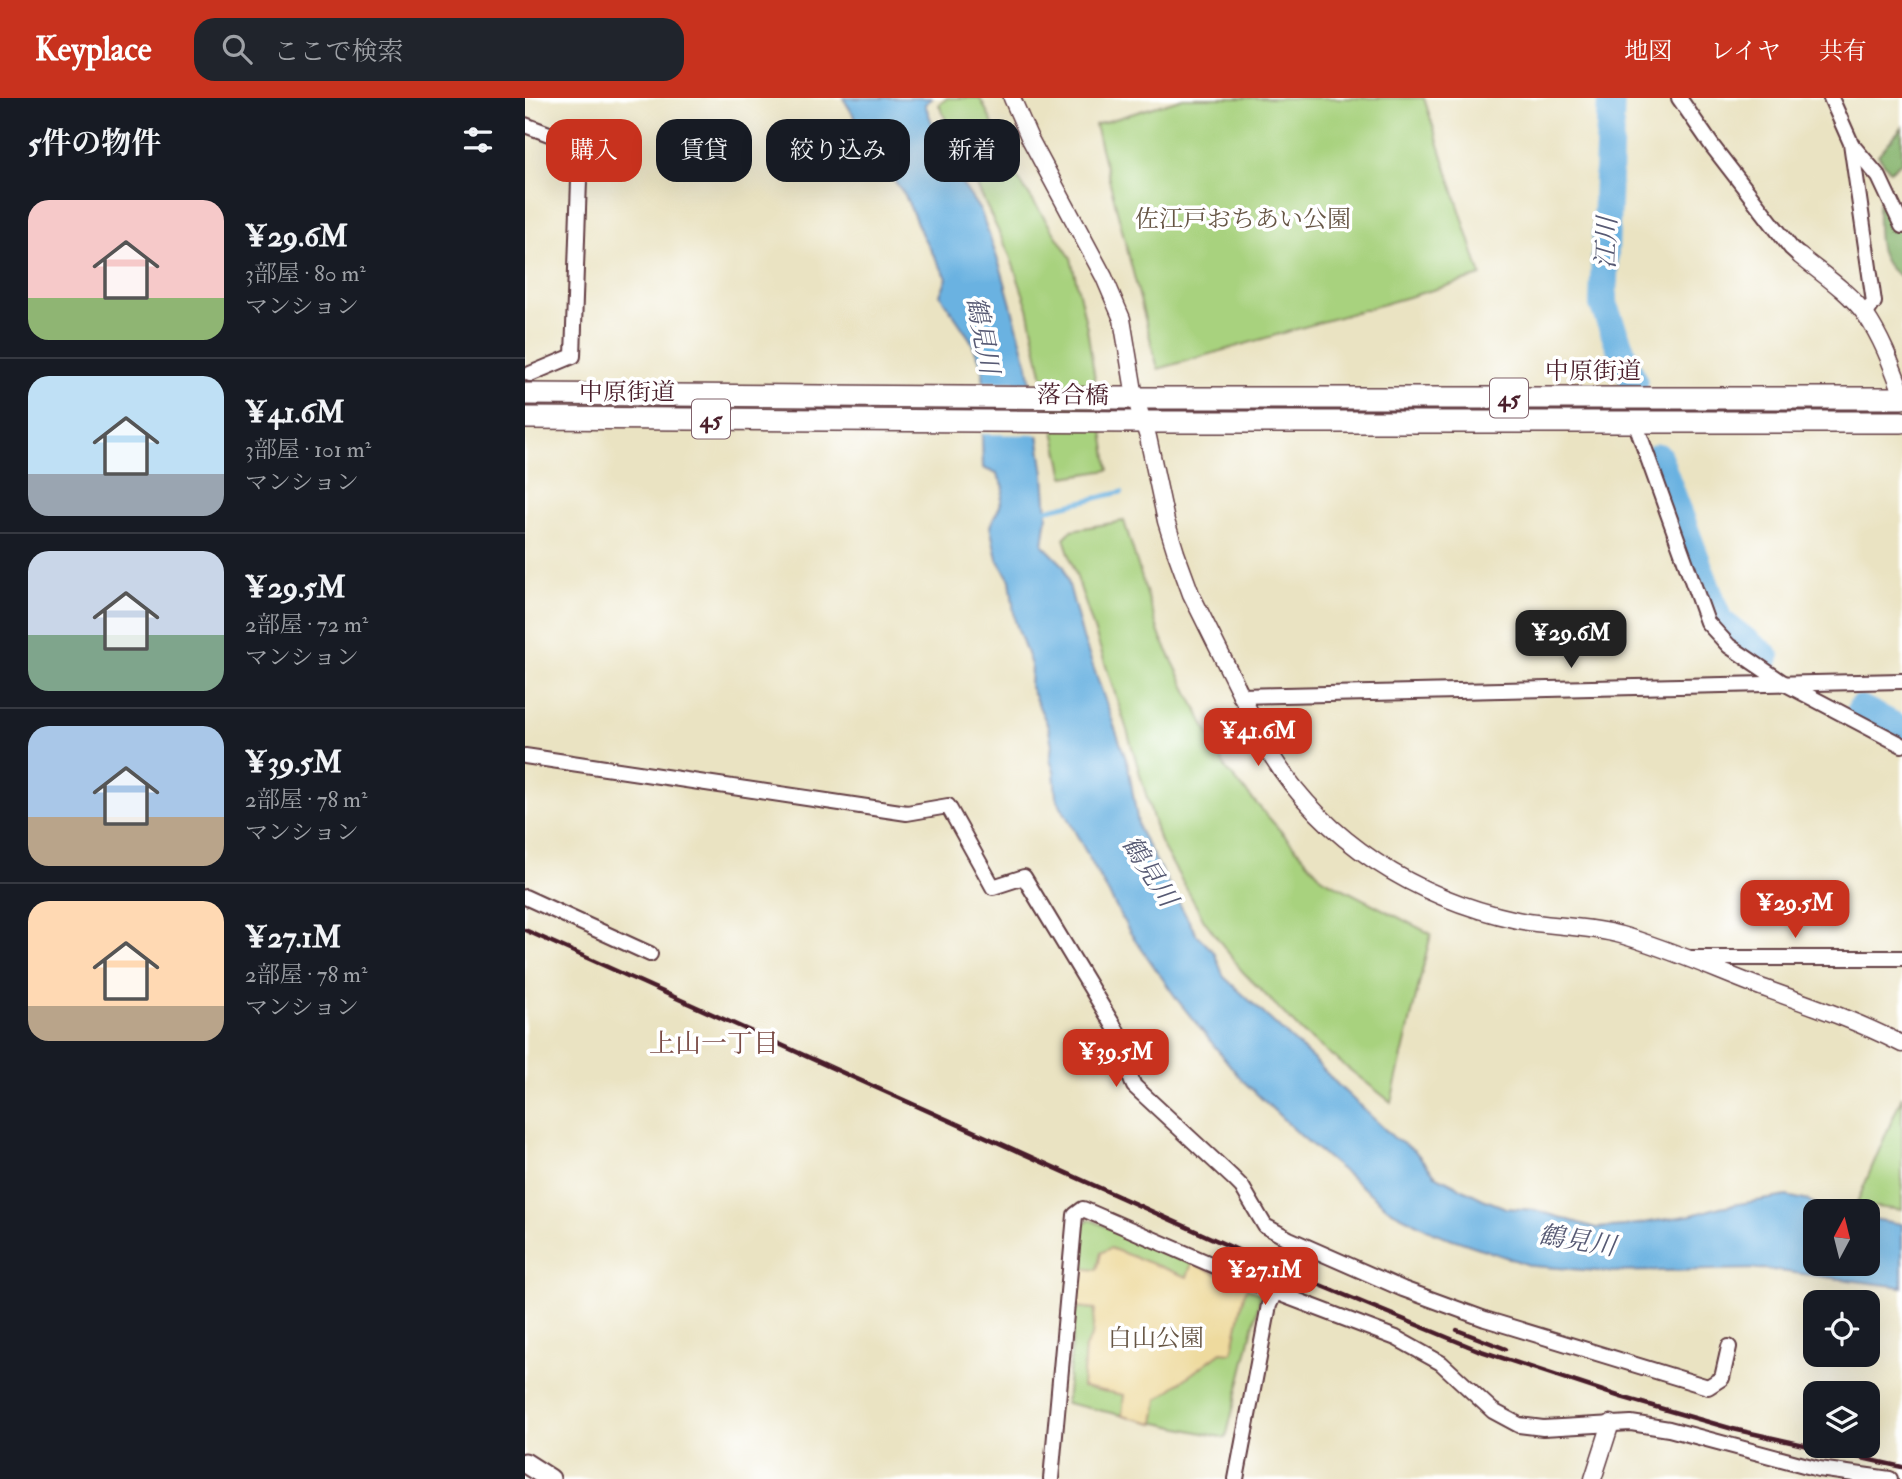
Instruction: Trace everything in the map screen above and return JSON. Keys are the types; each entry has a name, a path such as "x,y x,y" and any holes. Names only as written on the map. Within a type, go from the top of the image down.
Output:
{"main road":[{"name":"中原街道","path":"528,384 895,397"},
{"name":"中原街道","path":"1126,398 1902,395"},
{"name":"落合橋","path":"895,397 1126,398"},
{"name":"中原街道","path":"525,421 897,419"},
{"name":"落合橋","path":"897,419 1133,422"},
{"name":"中原街道","path":"1133,422 1902,422"},
{"path":"525,1463 550,1479"}],"street":[{"path":"1012,98 1030,139 1104,277 1122,319 1126,398 1191,594 1270,753 1299,795 1349,844 1377,864 1410,882 1478,909 1517,920 1619,934 1867,1026 1902,1044"},
{"path":"1679,98 1791,248 1854,302 1865,315 1890,360 1902,395"},
{"path":"1831,98 1851,143 1879,177 1902,226"},
{"path":"525,125 573,143 580,151 573,356 528,384 525,421"},
{"path":"1851,143 1874,302 1865,315"},
{"path":"1635,422 1707,622 1729,646 1782,682 1902,745"},
{"path":"1240,696 1902,681"},
{"path":"525,756 875,800 907,813 948,806 993,887 1024,877 1121,1038 1133,1086 1232,1177 1242,1188 1265,1226 1403,1289 1485,1319 1708,1387 1722,1378 1728,1347"},
{"path":"525,897 650,954"},
{"path":"1688,958 1902,958"},
{"path":"1051,1479 1075,1215 1083,1209 1275,1292 1396,1338 1441,1363 1493,1410 1520,1425 1543,1428 1631,1423 1669,1429 1819,1469 1889,1479"},
{"path":"1235,1479 1269,1305 1275,1292"},
{"path":"1593,1479 1611,1423"}],"green space":[{"path":"947,98 980,98 990,119 946,119 939,105"},
{"name":"佐江戸おちあい公園","path":"1183,98 1424,98 1481,276 1158,369 1095,125"},
{"path":"1902,127 1902,162 1890,171 1878,155"},
{"path":"975,182 1020,182 1071,258 1087,328 1109,470 1064,477 1028,308 1010,256"},
{"path":"1878,204 1902,218 1902,277 1893,271 1882,255 1878,235"},
{"path":"1124,521 1160,636 1226,769 1322,878 1431,934 1391,1102 1303,1033 1242,971 1204,920 1160,842 1127,730 1064,538 1072,530"},
{"path":"1902,1096 1902,1210 1880,1208 1880,1199 1859,1199"},
{"name":"白山公園","path":"1089,1219 1261,1294 1226,1438 1066,1403 1084,1224"}],"sand":[{"name":"白山公園","path":"1110,1248 1187,1277 1192,1263 1248,1287 1244,1294 1232,1353 1221,1352 1158,1399 1154,1423 1122,1416 1124,1395 1082,1387 1085,1347 1092,1336 1095,1309 1076,1307 1079,1268 1097,1270 1101,1253"}],"water":[{"name":"鶴見川","path":"843,98 933,98 925,104 931,119 924,119 924,182 961,182 981,212 1002,272 1028,366 1044,474 1047,515 1043,545 1064,566 1083,638 1128,765 1139,830 1196,934 1214,952 1224,977 1394,1138 1415,1151 1435,1175 1506,1208 1535,1210 1596,1228 1692,1215 1720,1207 1787,1196 1803,1200 1803,1274 1764,1269 1609,1272 1532,1266 1435,1233 1390,1210 1301,1136 1241,1079 1179,1002 1129,931 1056,797 1048,726 1030,687 1031,665 1015,621 1010,580 997,559 990,526 1000,506 1004,487 997,474 983,468 982,365 970,339 940,295 947,278 922,235 905,195 895,182 910,182 910,119 856,119"},
{"path":"1880,1220 1902,1224 1902,1287 1818,1276 1880,1276"}],"pier":[{"path":"981,382 1034,382 1042,435 978,434 977,407"}],"waterway":[{"name":"江川","path":"1611,98 1603,304 1634,383"},
{"name":"江川","path":"1658,457 1719,621 1766,657"},
{"path":"1041,511 1122,492"},
{"name":"江川","path":"1861,709 1902,730"}],"railway":[{"path":"525,930 1269,1264 1478,1350 1621,1397 1733,1429 1902,1467"},
{"path":"1457,1330 1506,1349"}],"district":[{"name":"上山一丁目","path":"714,1043"}]}
